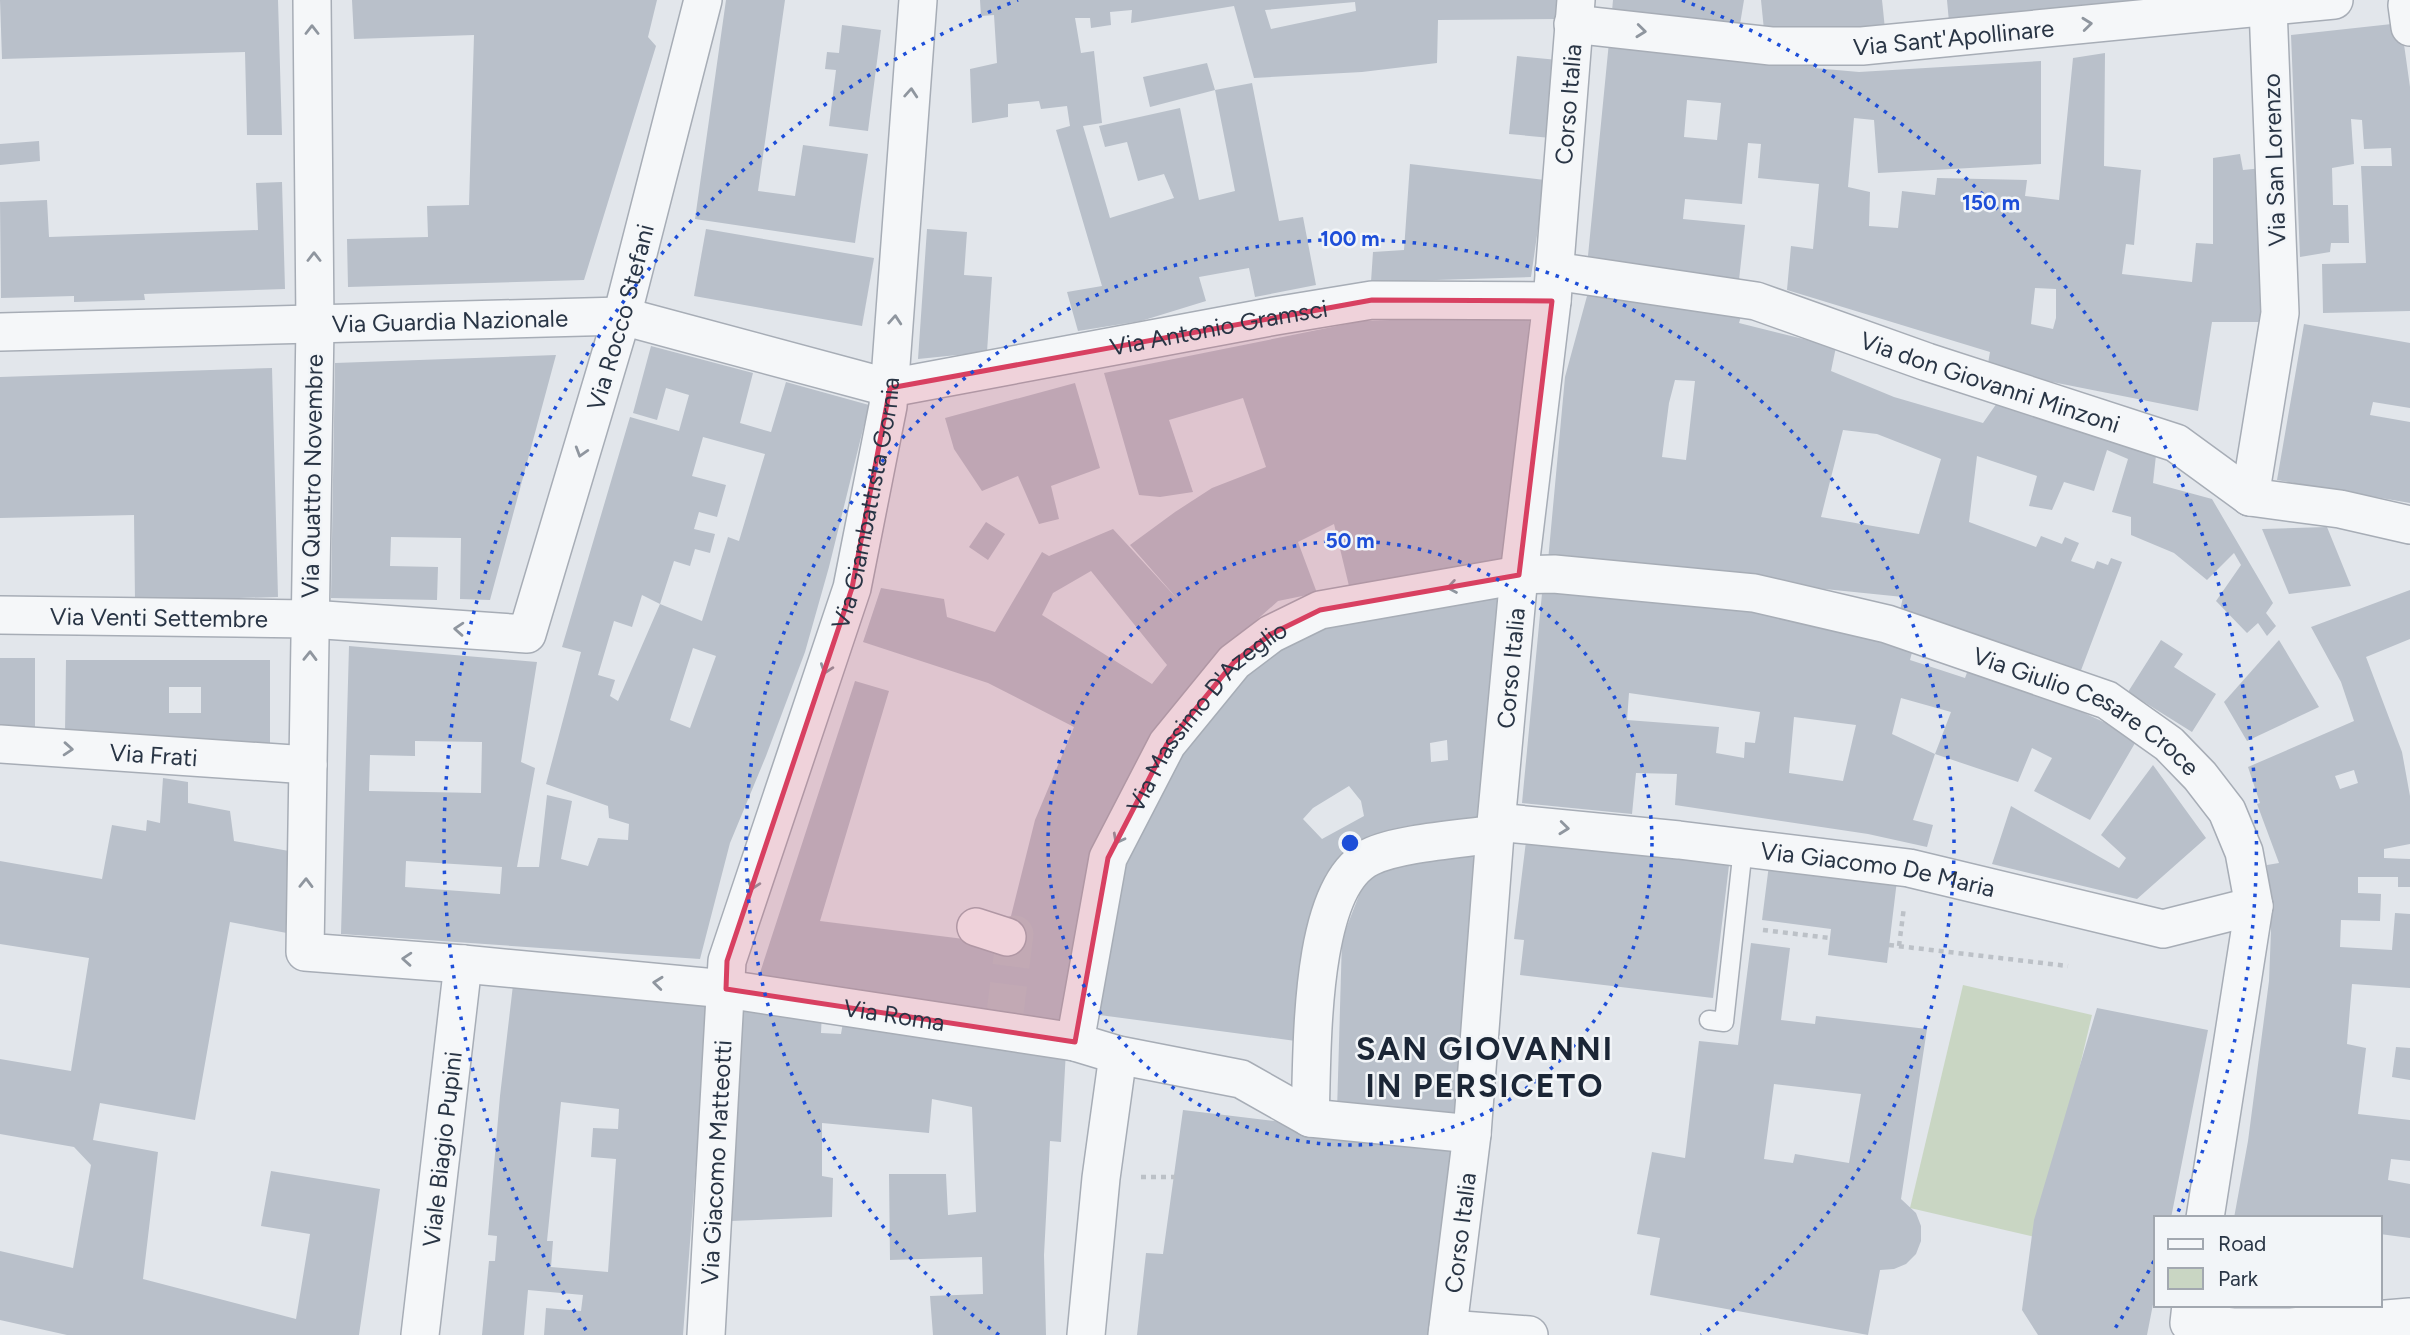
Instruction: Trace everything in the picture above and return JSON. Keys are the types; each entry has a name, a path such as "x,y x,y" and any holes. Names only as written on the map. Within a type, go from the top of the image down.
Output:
{"street":[{"name":"Via Quattro Novembre","path":"305,952 315,325 312,0"},
{"name":"Via Rocco Stefani","path":"527,634 622,316 703,0"},
{"name":"Via Giambattista Gornia","path":"726,989 727,961 852,588 890,388 918,0"},
{"name":"Via Sant'Apollinare","path":"1574,12 1771,46 1862,46 2334,0"},
{"path":"2410,5 2407,5 2410,27"},
{"name":"Via San Lorenzo","path":"2250,497 2280,313 2268,6"},
{"name":"Corso Italia","path":"1448,1332 1472,1134 1519,575 1553,286 1574,12"},
{"name":"Via Antonio Gramsci","path":"890,388 1373,300 1553,286"},
{"name":"Via don Giovanni Minzoni","path":"1553,286 1756,301 1927,362 2176,443 2250,497 2340,509 2410,525"},
{"name":"Via Guardia Nazionale","path":"0,332 622,316 890,388"},
{"name":"Via Giulio Cesare Croce","path":"1519,575 1553,574 1754,593 1887,624 2107,700 2169,744 2200,776 2227,811 2244,852 2254,906 2205,1216"},
{"name":"Via Massimo D'Azeglio","path":"1075,1042 1108,858 1167,744 1234,662 1271,634 1320,610 1519,575"},
{"name":"Via Venti Settembre","path":"0,615 310,619 527,634"},
{"name":"Via Frati","path":"0,744 308,765"},
{"name":"Via Giacomo De Maria","path":"1310,1118 1317,977 1326,926 1341,884 1369,857 1396,849 1496,828 1743,848 1909,868 2163,929 2254,906"},
{"name":"Via Roma","path":"305,952 726,989 1003,1026 1118,1055 1241,1079 1310,1118 1472,1134"},
{"name":"Viale Biagio Pupini","path":"420,1335 463,964"},
{"name":"Via Giacomo Matteotti","path":"706,1335 726,989"},
{"path":"1086,1335 1101,1178 1118,1055"},
{"path":"2190,1314 2233,1327 2305,1331 2410,1317"},
{"path":"1448,1332 1529,1335"}],"lane":[{"path":"1709,1020 1724,1022 1743,848"}],"path":[{"path":"1734,927 1830,938"},
{"path":"1889,945 2068,966"}],"highlighted area":[{"path":"1372,300 1552,301 1519,575 1320,610 1271,634 1234,662 1167,744 1108,858 1075,1042 726,989 727,961 852,588 890,388"}],"green space":[{"path":"1963,985 2092,1015 2039,1238 1910,1208"}],"building":[{"path":"0,0 278,0 282,135 247,135 245,52 2,59"},
{"path":"352,0 657,0 648,37 656,46 584,280 348,287 347,239 428,237 427,206 469,205 474,35 354,39"},
{"path":"726,0 785,0 758,191 795,196 803,145 868,154 855,243 695,219"},
{"path":"980,0 1560,0 1558,19 1438,20 1437,63 1362,72 1254,78 1234,6 1131,23 1132,10 1110,12 1111,25 1091,28 1090,18 1075,18 1081,53 1094,51 1102,123 1083,126 1110,218 1174,198 1164,174 1138,181 1127,142 1105,147 1099,126 1180,108 1199,200 1235,191 1215,90 1252,83 1279,221 1303,217 1316,285 1255,297 1249,268 1199,277 1206,301 1141,321 1078,331 1067,292 1102,286 1056,130 1070,126 1067,106 1041,109 1039,101 1008,104 1008,117 972,123 970,69 997,63 994,15 981,16","holes":["1355,2 1356,11 1271,29 1265,10"]},
{"path":"1613,0 1744,0 1739,30 1611,23"},
{"path":"1761,0 1882,0 1885,29 1765,40"},
{"path":"1947,0 2165,0 1949,22"},
{"path":"2401,23 2410,87 2410,311 2323,313 2322,264 2366,263 2361,166 2392,166 2391,148 2364,149 2362,120 2351,119 2354,164 2332,168 2333,205 2348,205 2349,243 2331,243 2330,252 2300,257 2291,35"},
{"path":"842,25 881,30 868,131 829,126 836,70 825,69 827,52 839,53"},
{"path":"1609,42 1814,61 1814,68 1859,72 2041,61 2041,164 1878,173 1874,120 1854,118 1848,187 1870,192 1869,226 1898,228 1902,191 1935,195 1937,178 2027,180 2025,196 2059,200 2073,58 2105,53 2104,166 2141,170 2134,245 2126,244 2122,274 2192,282 2196,243 2213,244 2213,158 2240,154 2243,170 2263,168 2263,322 2212,322 2198,411 1987,369 1990,352 1787,290 1791,246 1813,249 1819,184 1758,178 1761,144 1748,143 1742,204 1685,199 1683,219 1745,225 1739,280 1587,266","holes":["1687,100 1721,103 1717,140 1684,137","2035,288 2056,289 2056,318 2053,329 2031,324"]},
{"path":"1517,56 1558,60 1551,138 1509,134"},
{"path":"1207,63 1215,90 1150,107 1143,77"},
{"path":"39,141 40,161 0,165 0,144"},
{"path":"1410,164 1545,180 1531,277 1371,282 1373,252 1404,250"},
{"path":"282,182 285,289 144,294 145,300 74,302 74,296 1,298 0,202 47,200 49,237 258,230 256,183"},
{"path":"706,229 874,258 862,326 694,296"},
{"path":"927,229 967,232 964,275 992,277 987,352 918,359"},
{"path":"1590,285 1742,313 1739,323 1836,347 1831,371 1894,397 1983,423 1997,403 2156,455 2153,483 2212,499 2273,603 2266,613 2276,626 2267,636 2258,623 2247,633 2216,601 2241,565 2234,553 2207,580 2174,553 2131,535 2131,517 2112,512 2128,459 2107,450 2094,491 2064,482 2052,510 2029,506 2037,476 1977,456 1969,522 2036,547 2041,536 2062,544 2065,537 2079,543 2071,561 2094,569 2097,561 2108,565 2111,558 2122,562 2080,673 1898,620 1903,597 1548,561 1565,377","holes":["1675,380 1695,381 1686,460 1662,457","1843,430 1877,434 1941,459 1919,534 1821,517"]},
{"path":"1530,315 1507,567 1349,586 1334,524 1298,542 1317,593 1278,601 1223,650 1109,834 1074,940 1060,1029 756,985 855,681 889,691 820,921 1004,944 1035,820 1074,727 988,683 863,642 881,588 944,599 947,617 995,632 1042,552 1049,556 1113,529 1181,603 1130,545 1212,488 1266,467 1243,398 1169,420 1193,492 1160,497 1139,495 1104,373 1362,321","holes":["1091,571 1167,665 1152,684 1042,615 1053,593"]},
{"path":"2304,324 2410,343 2410,408 2373,402 2370,415 2410,422 2410,503 2277,480"},
{"path":"651,346 753,373 740,423 771,432 786,382 869,405 805,652 730,843 700,959 341,934 349,646 537,662 521,762 535,768 517,867 539,867 547,795 572,801 561,859 588,866 598,838 628,840 629,824 609,818 608,806 546,784 581,652 562,647 630,417 679,431 689,395 666,388 657,420 633,413","holes":["703,437 765,454 739,541 728,537 702,621 660,604 674,561 690,566 695,549 710,553 715,534 694,529 699,512 717,517 726,485 692,476","642,595 660,604 618,701 610,696 615,680 598,675 614,621 632,627","693,648 716,656 690,728 670,720","415,741 482,742 481,793 369,791 370,755 415,756","406,861 502,867 500,894 405,887"]},
{"path":"556,355 490,600 460,599 461,538 391,537 390,566 438,567 437,600 331,598 335,363"},
{"path":"272,368 278,597 135,601 134,515 0,518 0,377"},
{"path":"1075,383 1100,468 1051,486 1059,519 1039,524 1018,476 982,491 954,449 945,418"},
{"path":"986,522 1005,534 988,560 969,547"},
{"path":"2327,527 2351,586 2289,594 2262,529"},
{"path":"1543,583 1718,599 1915,641 1910,660 1965,678 1969,667 2052,698 2138,738 2090,820 2034,791 2052,758 2032,748 2018,782 1935,754 1913,820 1933,825 1927,847 1868,834 1675,805 1677,774 1636,773 1632,814 1522,803","holes":["1629,693 1760,712 1755,743 1745,742 1744,758 1716,753 1719,727 1627,720","1901,698 1951,712 1935,754 1892,734","1794,717 1856,725 1843,781 1789,773"]},
{"path":"1504,587 1477,823 1341,859 1326,874 1316,908 1303,1042 1092,1014 1126,844 1200,710 1327,614","holes":["1447,740 1448,760 1431,762 1430,743","1349,786 1361,801 1364,816 1322,839 1303,819 1313,808"]},
{"path":"2410,590 2410,639 2366,657 2402,752 2410,796 2410,844 2384,849 2384,858 2410,859 2410,887 2398,887 2398,877 2358,877 2358,893 2381,894 2380,921 2341,920 2340,947 2392,950 2395,913 2410,914 2410,988 2352,984 2347,1044 2366,1048 2358,1114 2410,1120 2410,1161 2391,1159 2388,1180 2410,1184 2410,1238 2382,1234 2382,1216 2234,1216 2248,1141 2269,981 2271,931 2267,865 2279,863 2257,804 2260,803 2248,767 2354,721 2341,682 2311,627","holes":["2354,770 2358,783 2340,789 2335,776"]},
{"path":"2161,640 2183,654 2174,667 2216,694 2192,732 2128,692"},
{"path":"2279,640 2319,707 2247,741 2224,702"},
{"path":"0,658 35,658 35,735 0,732"},
{"path":"66,660 270,660 270,750 65,732","holes":["169,687 201,687 201,713 169,713"]},
{"path":"2153,765 2206,838 2137,899 1992,864 2011,806 2119,868 2126,858 2101,835"},
{"path":"163,778 188,782 188,803 230,811 234,841 289,851 292,934 230,922 195,1120 100,1103 93,1140 158,1152 143,1279 296,1319 310,1234 261,1226 271,1171 380,1189 359,1335 67,1335 0,1320 0,1251 73,1268 91,1165 74,1147 0,1134 0,1059 71,1071 89,958 0,944 0,861 102,879 112,825 146,831 147,820 160,823"},
{"path":"1527,833 1730,857 1713,998 1520,975 1524,940 1514,939"},
{"path":"1480,849 1458,1122 1337,1112 1342,939 1370,867"},
{"path":"1770,857 1898,872 1887,963 1828,955 1831,929 1762,920"},
{"path":"1751,943 1790,948 1781,1020 1815,1024 1816,1016 1927,1029 1901,1199 1916,1213 1921,1226 1921,1241 1916,1254 1906,1264 1894,1269 1880,1270 1868,1335 1650,1295 1660,1238 1637,1234 1652,1152 1685,1158 1699,1041 1738,1045","holes":["1774,1084 1861,1094 1849,1163 1795,1154 1793,1163 1764,1159"]},
{"path":"513,985 708,1005 683,1335 544,1335 546,1308 581,1311 583,1295 528,1290 524,1335 482,1335 489,1261 495,1261 497,1236 488,1235","holes":["561,1102 619,1109 618,1129 593,1128 591,1157 616,1159 608,1272 551,1267 553,1241 547,1241"]},
{"path":"741,1000 822,1012 821,1033 841,1034 845,1011 1066,1050 1061,1142 1050,1141 1044,1255 1046,1335 933,1335 930,1296 983,1294 982,1257 890,1260 889,1174 946,1174 948,1215 976,1212 972,1107 932,1099 929,1133 822,1123 822,1176 833,1178 832,1217 730,1221"},
{"path":"2097,1008 2208,1030 2171,1216 2154,1216 2154,1299 2147,1335 2038,1335 2022,1310 2034,1220"},
{"path":"2396,1047 2410,1048 2410,1080 2392,1077"},
{"path":"1183,1110 1451,1142 1439,1335 1137,1335 1146,1253 1163,1254"}],"tunnel":[{"path":"1004,1021 1015,934 1007,937"}],"district":[{"name":"SAN GIOVANNI IN PERSICETO","path":"1485,1068"}]}
